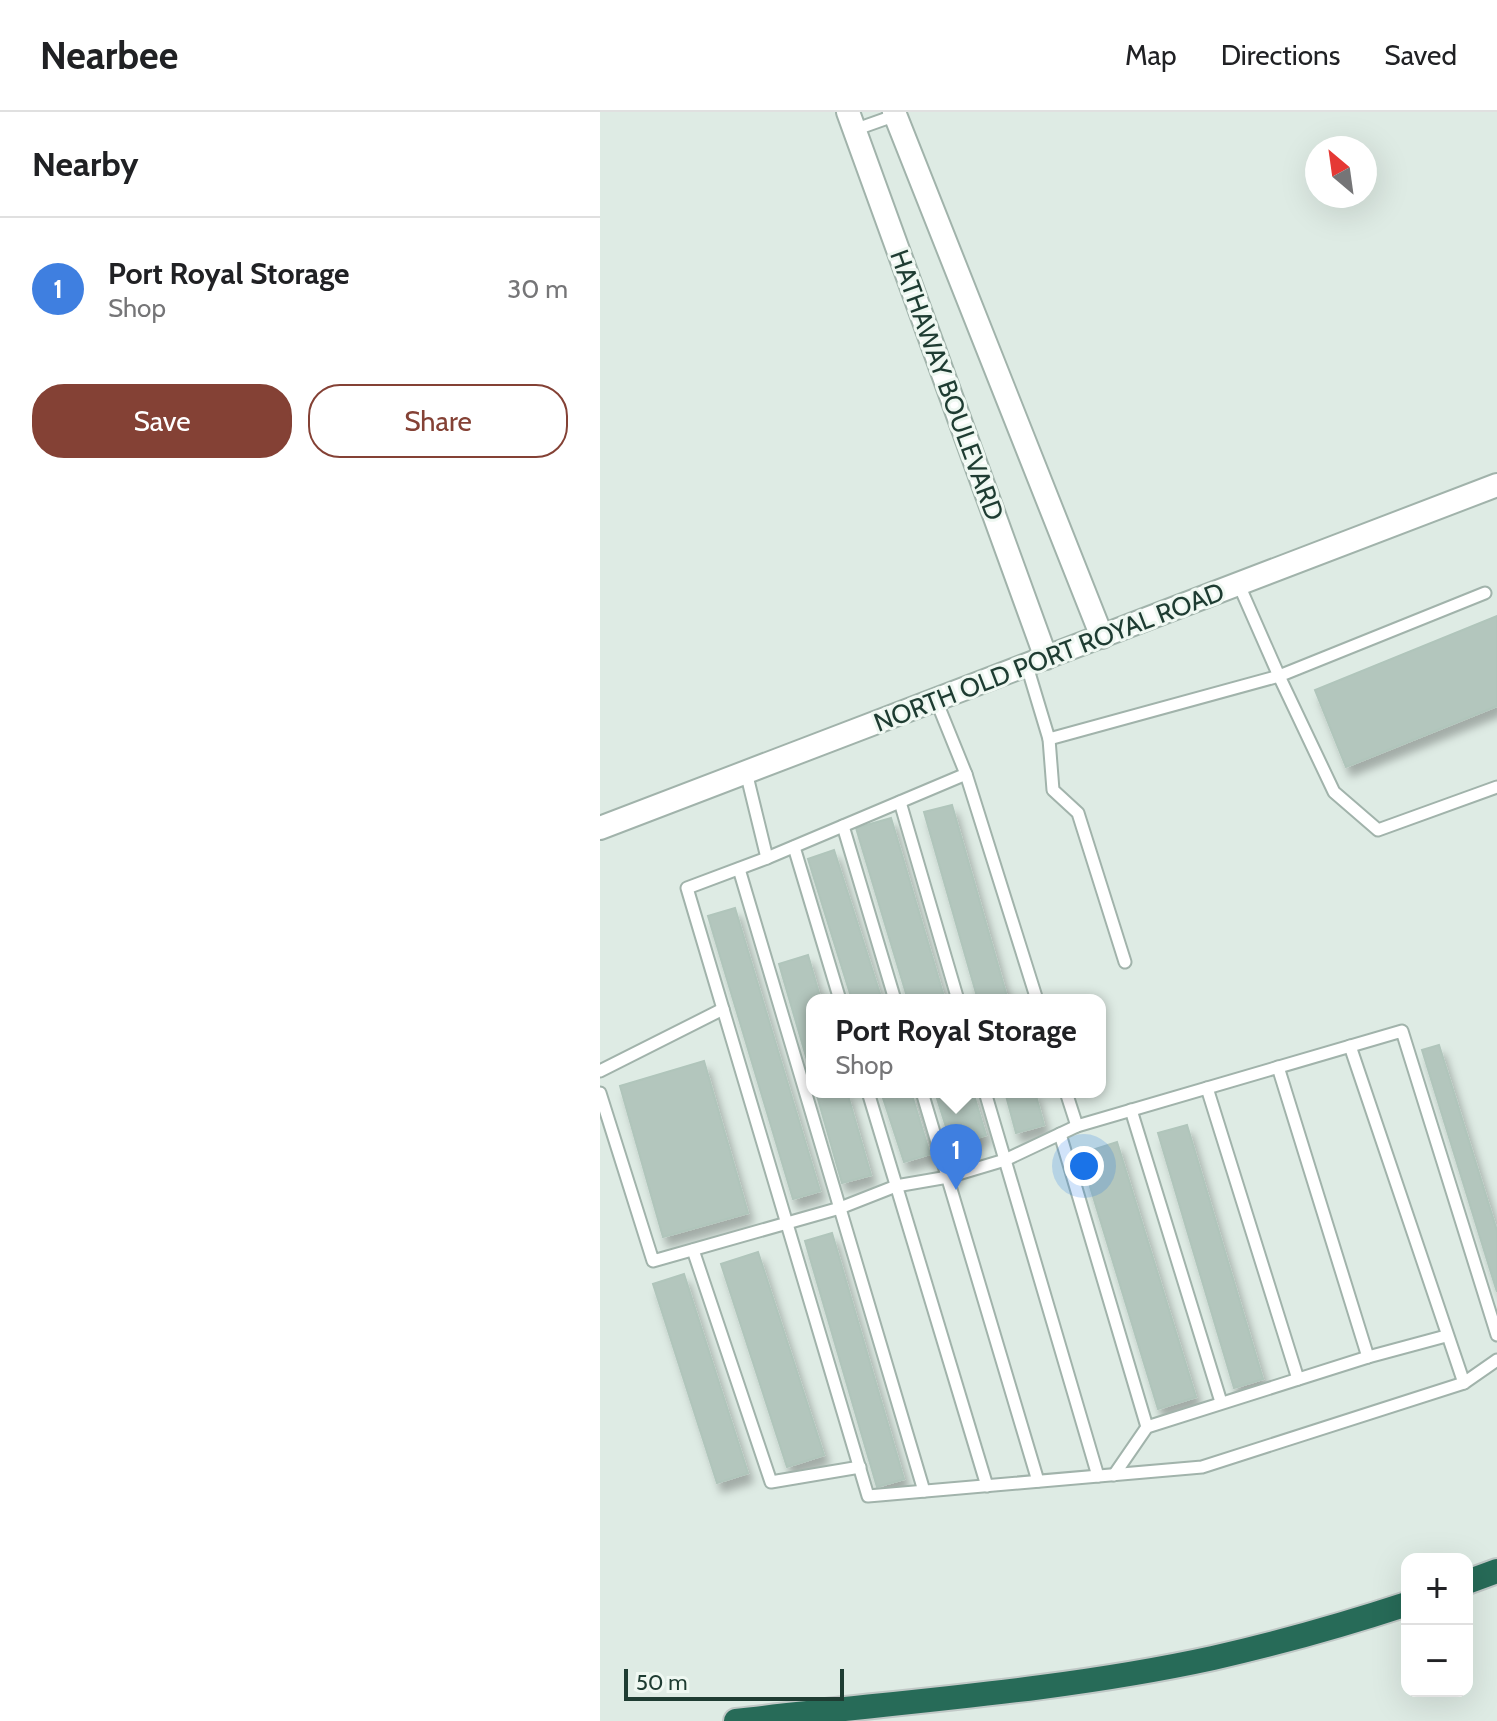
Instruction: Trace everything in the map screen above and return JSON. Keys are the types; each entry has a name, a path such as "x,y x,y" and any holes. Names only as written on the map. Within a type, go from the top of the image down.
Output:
{"highway":[{"path":"1473,1580 1497,1571"},
{"path":"736,1721 1109,1676 1211,1658 1318,1633 1401,1606"}],"street":[{"name":"HATHAWAY BOULEVARD","path":"898,113 1102,637"},
{"name":"HATHAWAY BOULEVARD","path":"851,121 1036,662"},
{"name":"NORTH OLD PORT ROYAL ROAD","path":"600,828 1497,485"}],"lane":[{"path":"851,121 898,113"},
{"path":"1239,585 1334,792 1378,830 1497,787"},
{"path":"1049,739 1279,676 1485,593"},
{"path":"1036,662 1049,739 1053,790 1078,813 1125,962"},
{"path":"936,700 966,774 1035,994"},
{"path":"746,772 767,858"},
{"path":"966,774 794,847 687,888 868,1496 1202,1467 1464,1383 1497,1360"},
{"path":"900,802 956,994"},
{"path":"843,826 893,994"},
{"path":"794,847 838,994"},
{"path":"739,869 806,1094"},
{"path":"600,1071 723,1009"},
{"path":"600,1093 653,1261 840,1208 896,1186 948,1177 1005,1160 1077,1126 1402,1031 1497,1335"},
{"path":"1350,1046 1464,1383"},
{"path":"1278,1067 1368,1357"},
{"path":"1207,1088 1298,1379"},
{"path":"807,1098 924,1491"},
{"path":"870,1098 987,1486"},
{"path":"924,1098 1038,1481"},
{"path":"987,1098 1098,1476"},
{"path":"1068,1098 1077,1126"},
{"path":"1131,1110 1221,1402"},
{"path":"1060,1134 1147,1427"},
{"path":"693,1250 771,1482 860,1467"},
{"path":"1114,1475 1147,1427 1368,1357 1446,1336"}],"building":[{"path":"1497,616 1497,706 1346,767 1315,690"},
{"path":"952,805 1006,994 976,994 924,812"},
{"path":"891,818 943,994 906,994 856,828"},
{"path":"834,850 880,994 850,994 808,859"},
{"path":"735,908 820,1191 793,1199 708,916"},
{"path":"808,955 819,994 806,994 806,1056 779,964"},
{"path":"1439,1045 1497,1231 1497,1292 1422,1050"},
{"path":"704,1061 748,1213 663,1237 620,1086"},
{"path":"818,1098 849,1098 871,1175 842,1183"},
{"path":"883,1098 913,1098 930,1154 904,1162"},
{"path":"937,1098 975,1098 986,1135 952,1146"},
{"path":"1007,1098 1037,1098 1044,1125 1016,1133"},
{"path":"1187,1125 1263,1379 1234,1388 1158,1133"},
{"path":"1117,1142 1196,1397 1158,1409 1080,1154"},
{"path":"832,1233 904,1479 877,1487 805,1241"},
{"path":"758,1252 824,1455 787,1467 721,1264"},
{"path":"684,1274 748,1473 717,1483 653,1284"}],"place":[{"name":"Port Royal Storage","path":"956,1190"}]}
